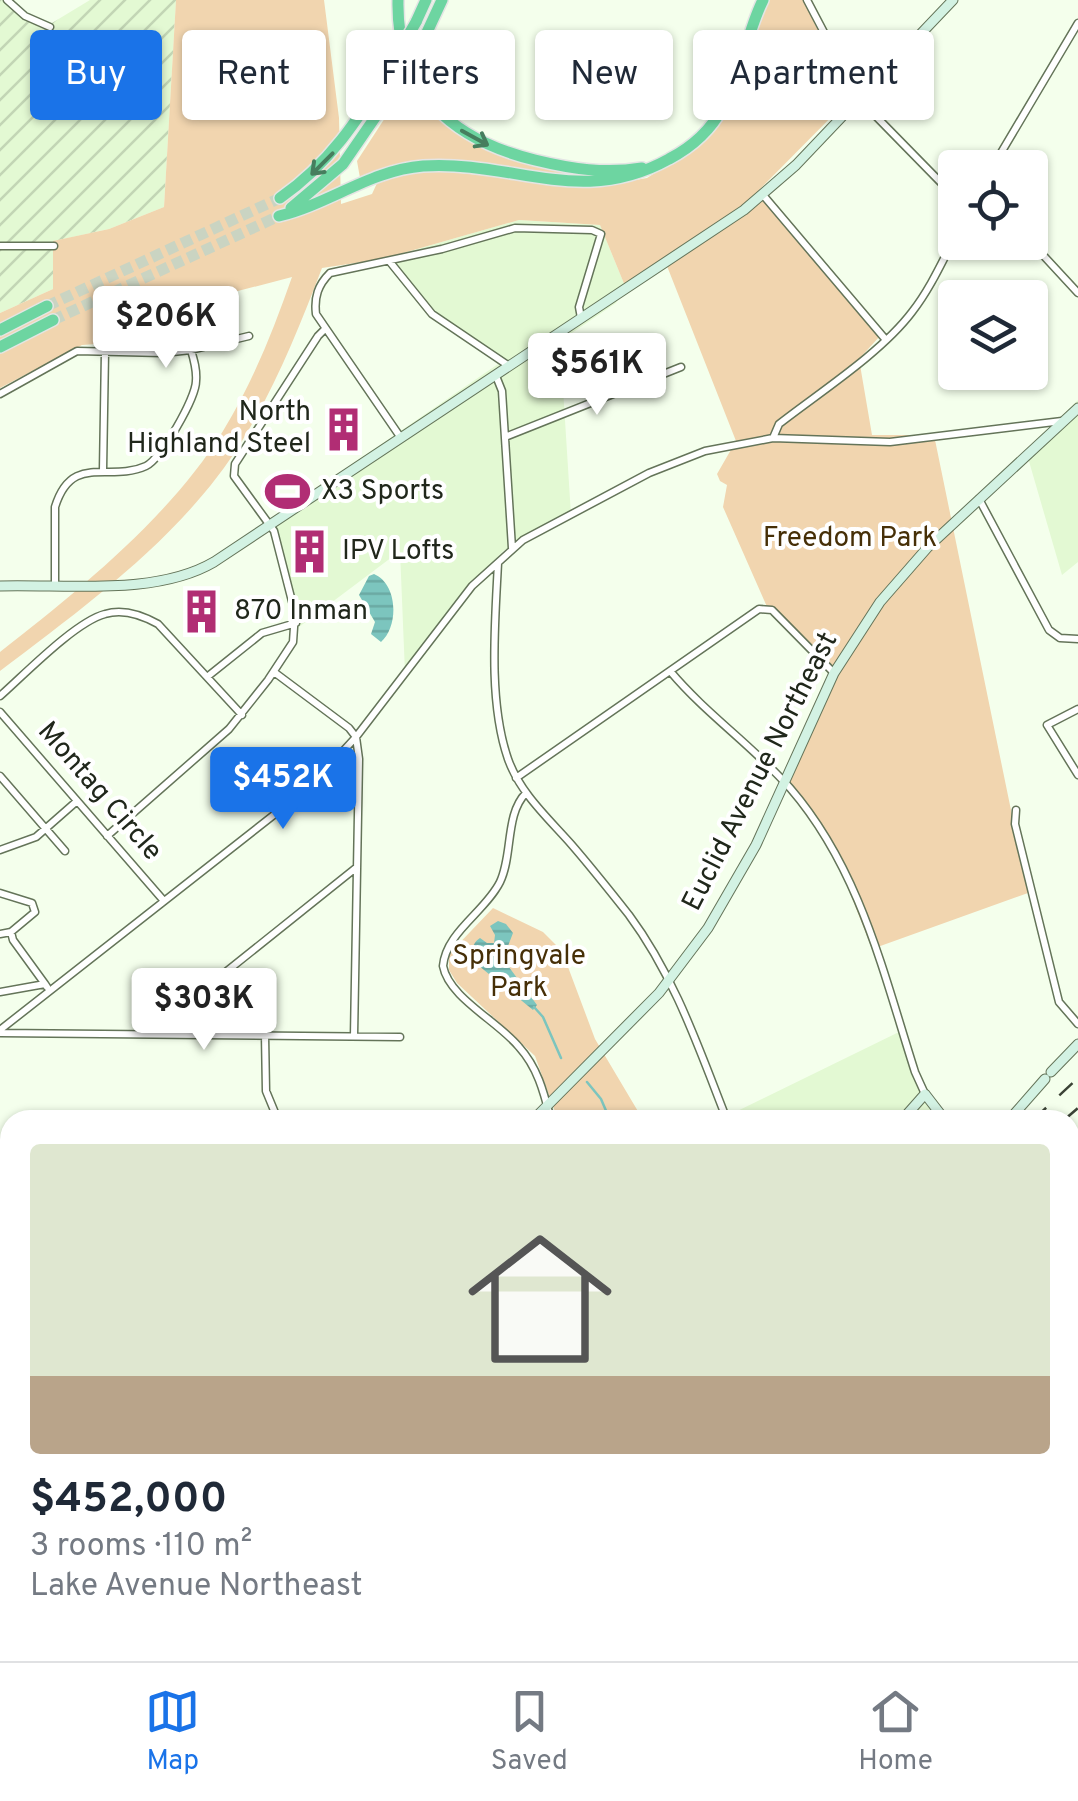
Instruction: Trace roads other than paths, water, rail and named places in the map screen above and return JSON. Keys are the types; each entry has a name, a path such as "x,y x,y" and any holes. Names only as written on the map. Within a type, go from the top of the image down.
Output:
{"highway":[{"path":"398,0 400,37 416,80 433,106 465,134 507,152 578,170 632,170 667,160"},
{"path":"280,198 315,172 356,123 426,0"},
{"path":"442,0 422,43 358,146 332,175 279,216 408,168 436,166 597,182 631,178 667,160 704,134 724,106 763,0"},
{"path":"0,330 47,306"},
{"path":"0,347 53,320"}],"main road":[{"path":"924,30 953,0"},
{"path":"0,586 154,584 202,569 722,226 763,195 837,120"},
{"name":"Euclid Avenue Northeast","path":"545,1110 670,981 733,886 834,673 894,584 1078,408"},
{"path":"1018,1110 1078,1044"},
{"path":"911,1110 925,1094 937,1110"}],"street":[{"path":"8,0 25,16 50,27"},
{"path":"808,0 823,30"},
{"path":"1003,150 1078,24"},
{"path":"879,120 938,179"},
{"path":"763,195 886,340"},
{"path":"401,438 316,314 314,302 322,282 334,271 390,262 515,228 592,230 601,234 578,312 582,319"},
{"path":"0,246 54,246"},
{"path":"773,438 779,424 886,340 910,316 943,260"},
{"path":"1048,260 1078,293"},
{"path":"390,262 432,314 510,366"},
{"path":"108,836 242,716 293,642 296,622 271,524 234,476 236,464 325,329"},
{"path":"0,394 77,351 190,350 248,336"},
{"path":"55,584 54,520 58,494 74,478 87,472 132,470 149,465 163,450 195,389 196,367 190,350"},
{"path":"103,470 105,352"},
{"path":"504,436 682,367"},
{"path":"496,376 502,391 512,548"},
{"path":"0,1031 47,987 298,798 356,737 451,609 512,548 649,472 705,451 773,438 890,442 1063,420"},
{"path":"979,499 1048,630 1060,638 1078,640"},
{"path":"498,562 494,653 504,743 516,778 630,916 670,981 723,1110"},
{"path":"516,778 765,608 772,610 834,673"},
{"path":"0,696 83,625 114,612 136,614 158,624 242,716"},
{"path":"206,677 262,632 296,622"},
{"path":"670,671 784,782 826,836 853,886 914,1072 925,1094"},
{"path":"274,672 356,737 354,1036"},
{"path":"1078,708 1047,726 1078,774"},
{"name":"Montag Circle","path":"0,712 164,901"},
{"path":"0,776 65,851"},
{"path":"526,792 516,804 501,881 448,946 443,966 453,988 522,1050 537,1073 549,1110"},
{"path":"0,850 45,829 78,801"},
{"path":"1016,810 1015,824 1059,1002 1078,1024"},
{"path":"143,1034 162,1023 356,868"},
{"path":"0,893 35,907 35,912 11,932 0,934"},
{"path":"11,932 47,987"},
{"path":"0,992 47,987"},
{"path":"0,1031 400,1037"},
{"path":"266,1035 266,1092 274,1110"}],"water":[{"path":"374,574 382,579 392,596 391,626 381,642 371,634 375,622 359,595"},
{"path":"498,921 513,933 503,959 537,1005 533,1010 473,961 472,948 477,940 494,943 490,926"}],"waterway":[{"path":"534,1007 543,1017 561,1058"},
{"path":"587,1082 606,1110"}],"tunnel":[{"path":"47,306 280,198"},
{"path":"53,320 279,216"}],"railway":[{"path":"1044,1110 1078,1078"}],"place":[{"name":"North Highland Steel","path":"344,429"},
{"name":"X3 Sports","path":"288,492"},
{"name":"IPV Lofts","path":"309,552"},
{"name":"870 Inman","path":"201,612"}],"park label":[{"name":"Freedom Park","path":"850,539"},
{"name":"Springvale Park","path":"519,973"}]}
